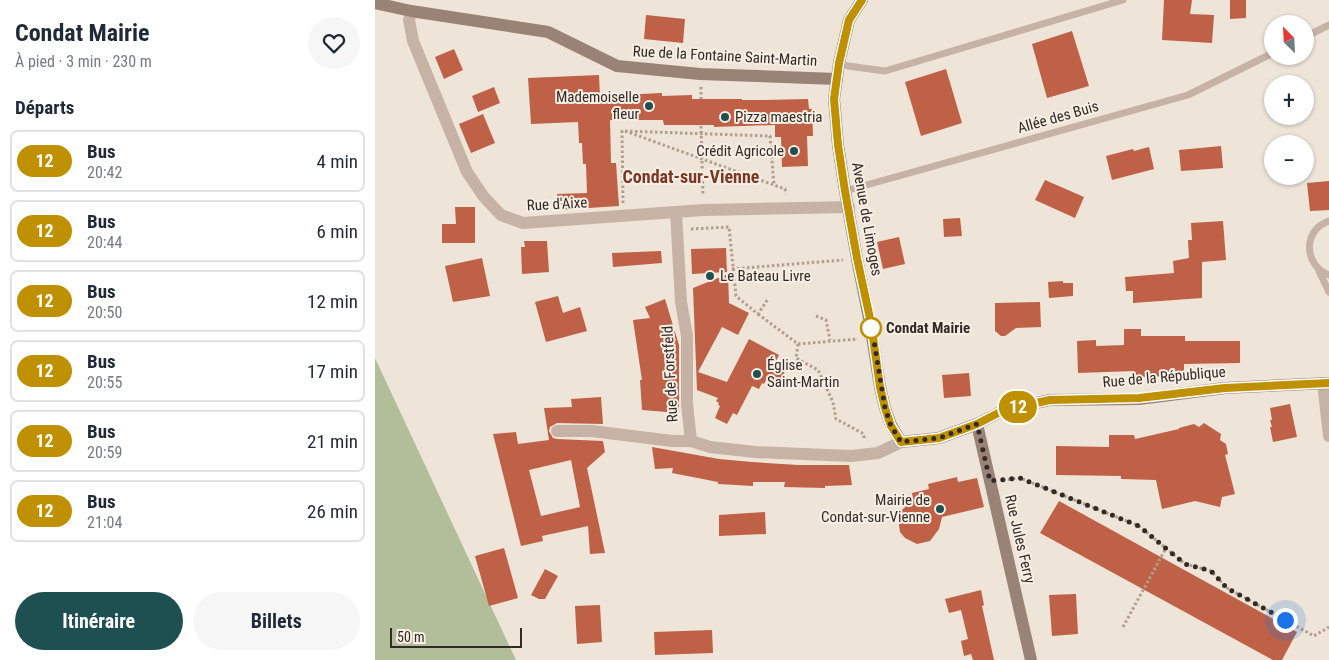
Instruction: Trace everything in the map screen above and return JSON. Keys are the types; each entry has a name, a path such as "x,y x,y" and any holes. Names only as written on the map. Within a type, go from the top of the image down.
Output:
{"main road":[{"name":"Avenue de Limoges","path":"862,0 849,20 839,63 834,99 838,145 885,408 891,426 901,442"},
{"path":"375,3 411,11"},
{"name":"Rue de la Fontaine Saint-Martin","path":"411,11 548,32 617,66 700,74 837,79"},
{"name":"Rue de la République","path":"901,442 939,438 977,424 1004,410 1050,400 1139,398 1225,388 1326,383"},
{"name":"Rue Jules Ferry","path":"977,424 1031,660"}],"street":[{"name":"Rue d'Aixe","path":"411,11 409,20 413,41 467,172 501,215 523,223 703,210 849,207"},
{"name":"Rue de Forstfeld","path":"676,212 681,302 687,336 687,404 691,441 710,447 755,452 851,456 878,453 901,442"},
{"path":"1326,383 1329,436"},
{"path":"557,431 592,431 691,441"}],"lane":[{"path":"839,63 885,71 1123,0"},
{"path":"1314,32 1329,25"},
{"name":"Allée des Buis","path":"845,191 1187,95 1264,57"},
{"path":"1329,220 1317,228 1311,236 1309,245 1309,254 1329,292"},
{"path":"1319,270 1329,276"}],"path":[{"path":"701,126 703,229"},
{"path":"622,130 623,216"},
{"path":"622,130 769,136 774,185"},
{"path":"622,130 785,189 787,208"},
{"path":"678,230 729,228 736,296 798,344 872,337"},
{"path":"732,269 857,258"},
{"path":"759,314 768,299"},
{"path":"816,316 826,320 830,340"},
{"path":"798,344 796,358 818,370 833,402 836,419 864,434 864,455"},
{"path":"990,481 1020,478 1139,526 1185,564 1211,571 1227,588 1314,636 1329,626"},
{"path":"1123,627 1166,548"}],"green space":[{"path":"375,358 516,660 375,660"}],"building":[{"path":"1164,0 1192,0 1190,14 1214,15 1212,43 1162,40"},
{"path":"1230,0 1246,0 1246,18 1230,19"},
{"path":"646,15 685,19 683,43 644,39"},
{"path":"1072,31 1089,86 1047,98 1032,44"},
{"path":"454,49 463,70 444,79 435,57"},
{"path":"946,69 962,123 921,136 905,82"},
{"path":"599,75 600,96 662,93 662,96 692,95 692,99 808,99 809,109 812,109 813,136 807,136 808,166 782,167 781,137 775,137 775,125 714,127 714,125 664,125 663,120 610,120 611,163 616,163 619,206 558,210 557,194 587,193 586,164 583,164 582,143 579,143 578,122 531,124 528,78"},
{"path":"494,87 500,103 478,112 472,96"},
{"path":"483,114 495,143 471,153 459,124"},
{"path":"1221,146 1223,168 1181,171 1179,150"},
{"path":"1149,147 1154,169 1112,180 1106,156"},
{"path":"1045,180 1084,197 1075,218 1035,200"},
{"path":"1329,181 1329,210 1310,211 1307,185 1314,185 1314,182"},
{"path":"455,207 475,207 475,243 442,243 442,224 456,224"},
{"path":"960,218 962,236 944,237 943,219"},
{"path":"1223,221 1226,260 1202,262 1202,298 1133,303 1133,291 1126,291 1125,277 1174,273 1173,261 1189,258 1188,240 1192,240 1191,223"},
{"path":"899,237 905,264 883,269 877,242"},
{"path":"524,241 547,241 549,272 522,274 521,247 525,247"},
{"path":"726,248 727,272 692,274 691,249"},
{"path":"661,251 662,263 613,267 612,253"},
{"path":"482,258 490,296 453,302 445,266"},
{"path":"728,274 729,303 749,313 738,335 722,327 698,372 727,382 749,339 779,355 774,365 785,371 779,384 767,378 759,389 752,386 737,415 733,413 727,424 715,418 720,406 716,401 718,398 697,390 693,288"},
{"path":"1063,281 1063,283 1073,283 1073,296 1049,298 1048,282"},
{"path":"558,296 563,313 580,307 587,331 546,342 535,302"},
{"path":"665,299 679,345 679,413 642,410 640,380 642,380 633,320 650,318 645,307"},
{"path":"1040,302 1041,327 1016,328 1005,336 1001,336 995,331 995,303"},
{"path":"1124,329 1141,329 1141,336 1185,336 1185,341 1240,341 1240,363 1184,364 1184,376 1134,377 1134,371 1078,373 1077,341 1096,340 1096,346 1124,345"},
{"path":"969,373 971,396 944,398 942,375"},
{"path":"601,397 603,424 557,423 550,427 549,431 553,438 557,439 603,441 605,452 587,468 605,553 590,554 588,526 542,536 543,541 521,546 493,434 516,432 518,444 549,440 544,408 572,407 571,399","holes":["571,460 580,507 541,516 529,470"]},
{"path":"1290,404 1297,437 1273,442 1270,427 1272,427 1270,420 1272,420 1270,408"},
{"path":"1204,423 1221,434 1220,440 1226,444 1228,454 1225,455 1235,494 1222,497 1220,507 1195,501 1162,509 1156,480 1121,479 1121,476 1056,475 1056,446 1109,447 1109,435 1134,435 1135,439 1194,424 1199,427"},
{"path":"652,447 719,459 798,465 849,465 852,485 825,486 825,488 784,487 785,482 753,482 753,486 718,484 718,482 672,473 673,468 655,469"},
{"name":"Mairie de Condat-sur-Vienne","path":"957,477 958,482 977,478 984,507 942,517 939,529 930,541 917,544 905,538 900,532 898,519 902,510 913,499 912,493 929,489 928,484"},
{"path":"1059,501 1297,632 1282,660 1273,660 1040,533"},
{"path":"765,512 766,534 719,536 719,515"},
{"path":"504,548 518,598 489,606 475,556"},
{"path":"545,569 558,576 545,599 539,599 531,595"},
{"path":"981,590 984,605 982,606 994,660 973,660 971,654 964,656 961,641 968,639 961,610 949,613 945,599"},
{"path":"1076,594 1078,634 1052,636 1049,595"},
{"path":"600,605 602,642 577,644 575,606"},
{"path":"712,630 713,653 655,655 654,632"}],"bus line":[{"name":"12","path":"862,0 849,20 839,63 834,99 838,145 857,258 871,323 880,387 891,426 901,442 939,438 977,424 1004,410 1050,400 1139,398 1225,388 1329,383"}],"place":[{"name":"Mademoiselle fleur","path":"649,106"},
{"name":"Pizza maestria","path":"725,117"},
{"name":"Crédit Agricole","path":"794,151"},
{"name":"Le Bateau Livre","path":"710,276"},
{"name":"Condat Mairie","path":"871,328"},
{"name":"Église Saint-Martin","path":"757,374"},
{"name":"Mairie de Condat-sur-Vienne","path":"940,509"}],"district":[{"name":"Condat-sur-Vienne","path":"691,177"}],"route":[{"path":"871,328 871,323 880,387 885,408 891,426 901,442 939,438 977,424 990,481 1020,478 1139,526 1185,564 1211,571 1227,588 1285,620"}]}
